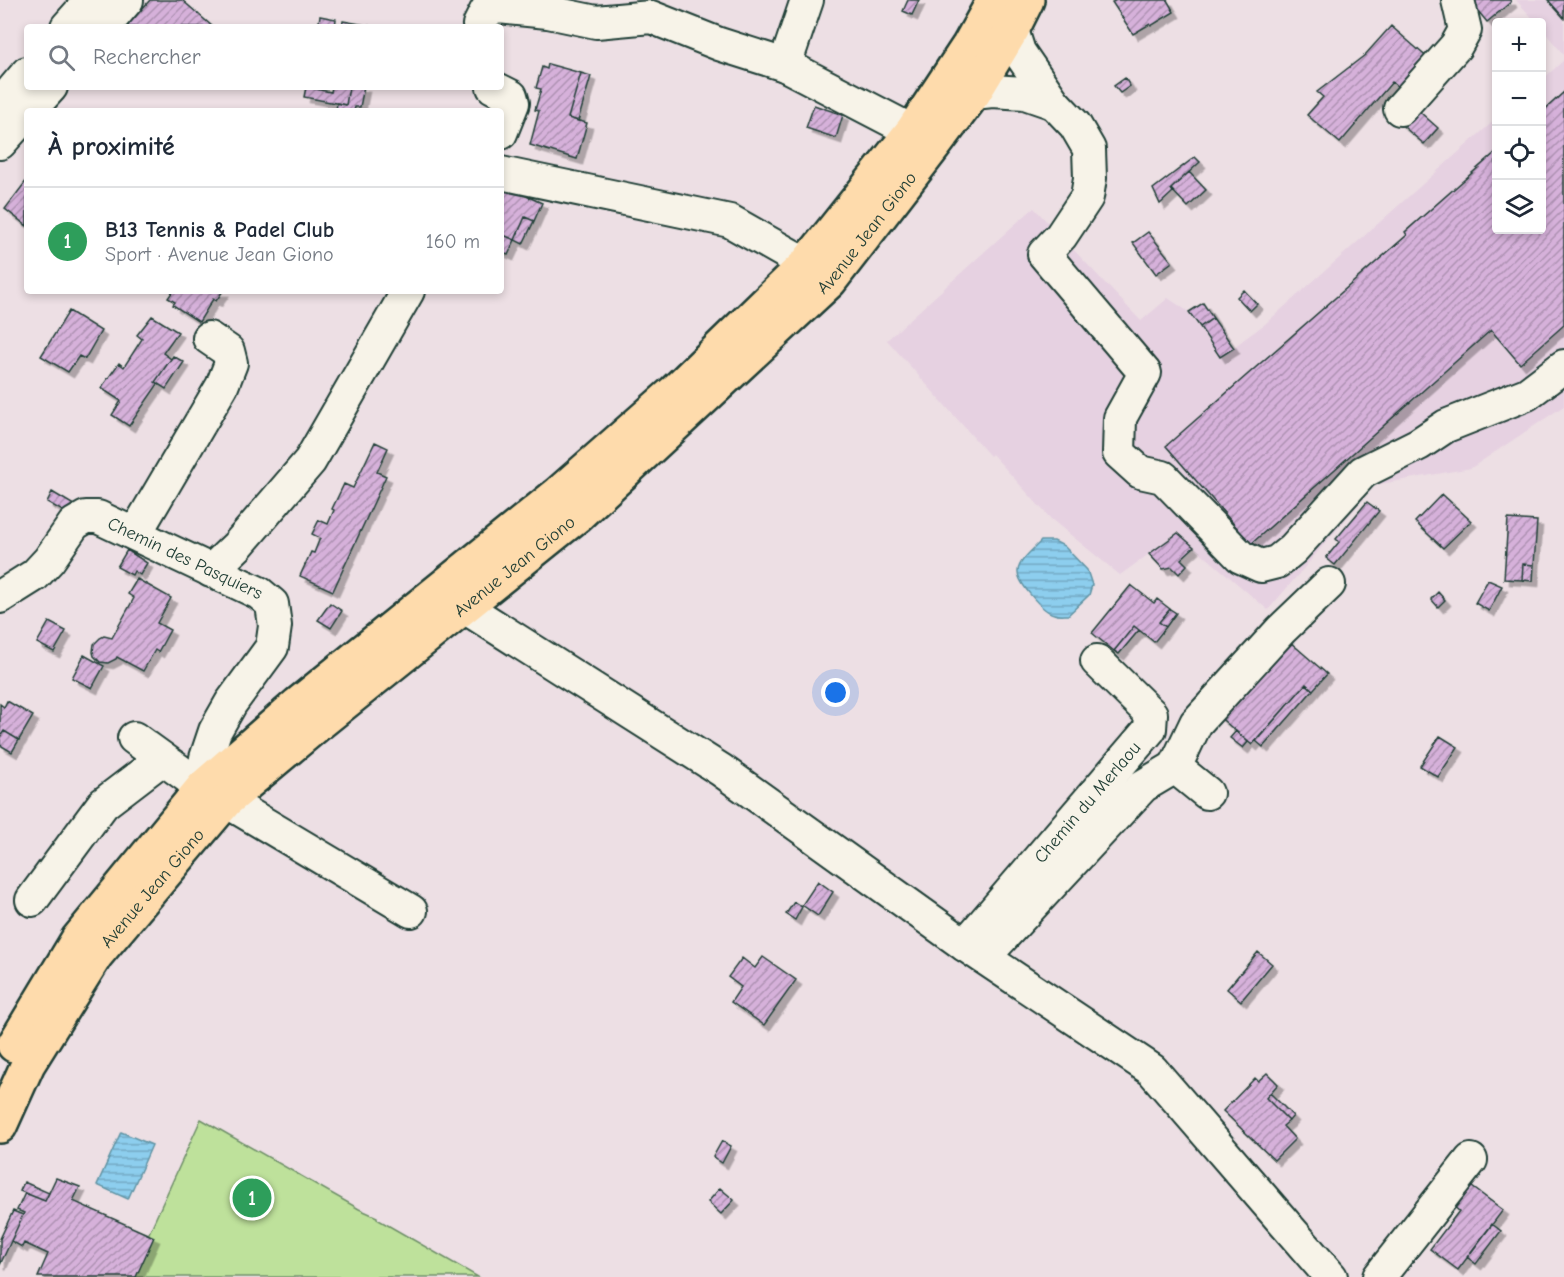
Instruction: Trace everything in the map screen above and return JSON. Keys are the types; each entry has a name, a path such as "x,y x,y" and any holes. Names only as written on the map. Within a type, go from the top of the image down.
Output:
{"main road":[{"name":"Avenue Jean Giono","path":"924,138 969,45 994,0"},
{"name":"Avenue Jean Giono","path":"0,1073 8,1054 78,939 298,704 452,598 558,493 674,392 818,272 924,138 974,93 1012,30 1027,0"},
{"name":"Avenue Jean Giono","path":"0,1126 28,1064 96,955 215,794"}],"street":[{"path":"70,24 91,0"},
{"path":"107,24 128,0"},
{"path":"785,65 807,0"},
{"path":"1400,109 1456,46 1465,30 1458,0"},
{"path":"480,24 486,11 498,7 548,12 596,22 651,17 719,44 785,65 924,138"},
{"path":"1012,30 1019,52 1054,103 1075,125 1089,149 1090,178 1087,197 1061,236 1044,254 1145,373 1120,418 1119,453 1140,472 1163,477 1241,557 1261,566 1277,562 1293,549 1364,472 1419,444 1446,426 1527,394 1564,366"},
{"path":"0,105 24,77"},
{"path":"32,108 48,90"},
{"path":"499,90 511,96 513,103 504,126"},
{"path":"974,93 992,91 1026,93 1054,103"},
{"path":"0,143 24,116"},
{"path":"504,174 730,220 818,272"},
{"path":"212,571 237,546 310,461 406,294"},
{"path":"135,534 222,386 231,363 228,351 209,338"},
{"name":"Chemin des Pasquiers","path":"0,597 34,575 49,560 74,524 86,517 98,517 259,593 272,604 276,626 272,647 231,702 215,731 206,758 215,794"},
{"path":"975,951 1143,786 1175,767 1196,723 1281,630 1329,584"},
{"path":"452,598 721,770 975,951 1152,1070 1331,1277"},
{"name":"Chemin du Merlaou","path":"975,951 1150,729 1152,714 1097,661"},
{"path":"134,738 215,794 411,911"},
{"path":"32,900 102,804 162,759"},
{"path":"1175,767 1207,793"},
{"path":"1379,1277 1471,1160"}],"shaded area":[{"path":"1516,0 1564,0 1564,55 1546,34 1546,18 1532,18"},
{"path":"1564,60 1564,406 1471,468 1375,485 1268,610 1178,533 1120,575 1051,519 992,454 990,456 887,340 1034,208 1141,321 1168,298 1189,312 1220,357 1265,324 1492,123 1492,234 1546,234 1546,76"}],"green space":[{"path":"201,1119 377,1217 478,1277 129,1277"}],"water":[{"path":"1041,541 1054,541 1064,546 1087,570 1092,585 1089,595 1068,615 1056,615 1049,612 1026,589 1019,576 1021,563"},
{"path":"121,1132 152,1145 128,1199 97,1185"}],"building":[{"path":"150,0 182,0 210,24 129,24"},
{"path":"908,0 919,0 912,15 903,11"},
{"path":"1116,0 1167,0 1174,12 1133,34 1112,2"},
{"path":"1469,0 1510,0 1511,2 1487,22"},
{"path":"1548,0 1564,0 1564,18"},
{"path":"320,16 336,19 335,24 319,24"},
{"path":"343,21 360,24 342,24"},
{"path":"1391,26 1430,60 1403,91 1392,82 1340,143 1307,115 1323,97 1317,92 1365,55"},
{"path":"548,64 581,73 568,118 587,123 577,159 530,145 539,111 535,110 541,89 536,88 542,67 547,69"},
{"path":"581,73 591,76 578,121 568,118"},
{"path":"1125,78 1130,86 1120,93 1114,86"},
{"path":"305,90 331,92 331,90 348,90 346,105 304,97"},
{"path":"348,90 363,90 360,107 336,108 337,103 346,105"},
{"path":"1564,92 1564,325 1520,364 1491,330 1251,544 1166,446 1407,235 1405,232 1492,156 1492,234 1546,234 1546,108"},
{"path":"814,105 843,115 836,138 806,128"},
{"path":"1412,105 1438,128 1424,144 1398,122"},
{"path":"1195,157 1200,162 1171,189 1173,192 1160,204 1153,189"},
{"path":"1189,172 1206,190 1188,207 1171,189"},
{"path":"24,184 24,224 5,209"},
{"path":"504,186 542,203 534,221 525,217 515,240 504,235"},
{"path":"525,217 534,221 523,244 515,240"},
{"path":"1148,232 1172,262 1156,274 1133,243"},
{"path":"504,235 515,240 508,255 504,253"},
{"path":"1244,290 1257,304 1250,311 1237,297"},
{"path":"171,294 221,294 216,301 213,299 199,322 173,305 175,302 168,298"},
{"path":"1203,303 1213,318 1200,327 1189,312"},
{"path":"69,311 101,331 85,359 79,356 68,372 41,356"},
{"path":"152,316 178,332 163,353 171,359 155,382 158,384 129,426 112,415 121,401 101,388 119,363 124,367 142,339 137,335"},
{"path":"1213,318 1234,348 1220,357 1200,327"},
{"path":"173,356 184,362 166,389 155,382"},
{"path":"375,442 388,448 377,472 386,476 333,591 300,576 320,538 312,534 319,520 328,524 334,510 332,509 344,484 353,488"},
{"path":"52,492 84,511 71,516 47,502"},
{"path":"1442,494 1471,521 1443,548 1415,522"},
{"path":"1367,502 1379,511 1335,565 1326,558 1339,542 1336,539"},
{"path":"1508,519 1537,521 1534,565 1523,564 1522,580 1504,579"},
{"path":"1178,533 1194,547 1181,559 1187,565 1179,574 1172,567 1163,569 1149,554"},
{"path":"127,550 147,563 140,575 134,571 132,575 117,567"},
{"path":"1523,564 1534,565 1533,581 1522,580"},
{"path":"137,579 171,598 157,623 170,630 158,652 155,650 143,671 117,657 108,663 100,662 93,652 94,644 100,638 104,636 112,638 134,598 128,594"},
{"path":"1488,580 1502,586 1489,611 1475,603"},
{"path":"1131,585 1154,603 1157,599 1170,609 1159,622 1166,627 1154,642 1134,626 1114,651 1092,633"},
{"path":"1438,592 1445,600 1438,607 1431,599"},
{"path":"330,603 342,611 331,628 318,620"},
{"path":"1170,609 1176,613 1166,627 1159,622"},
{"path":"49,622 66,631 54,652 37,643"},
{"path":"1134,626 1139,630 1119,654 1114,651"},
{"path":"1290,642 1327,674 1313,690 1306,684 1252,745 1217,715"},
{"path":"84,655 104,666 92,688 72,678"},
{"path":"1306,684 1313,690 1263,747 1256,741"},
{"path":"7,701 33,716 19,740 4,731 0,737 0,704 4,707"},
{"path":"4,731 19,740 12,752 0,745 0,737"},
{"path":"1236,731 1248,742 1243,748 1230,738"},
{"path":"1440,736 1458,747 1438,777 1420,766"},
{"path":"818,881 833,892 818,916 802,905"},
{"path":"794,902 802,907 795,920 786,914"},
{"path":"1258,952 1272,964 1241,1001 1227,989"},
{"path":"763,957 796,980 764,1025 731,1002 741,987 728,977 742,958 755,968"},
{"path":"1267,1073 1278,1084 1266,1098 1289,1121 1283,1126 1295,1139 1274,1160 1223,1111 1255,1078 1258,1081"},
{"path":"1270,1093 1293,1116 1289,1121 1266,1098"},
{"path":"722,1141 731,1146 722,1163 713,1157"},
{"path":"56,1178 80,1187 73,1201 154,1237 136,1277 38,1277 48,1254 24,1243 22,1247 11,1241 24,1213 17,1210 25,1193 45,1201"},
{"path":"24,1182 49,1193 45,1201 20,1191"},
{"path":"1468,1184 1503,1210 1458,1270 1430,1249 1459,1211 1452,1205"},
{"path":"720,1188 734,1200 721,1214 708,1202"},
{"path":"13,1211 23,1215 0,1265 0,1239"},
{"path":"1492,1224 1501,1231 1476,1264 1467,1257"}],"place":[{"name":"B13 Tennis & Padel Club","path":"252,1198"}]}
